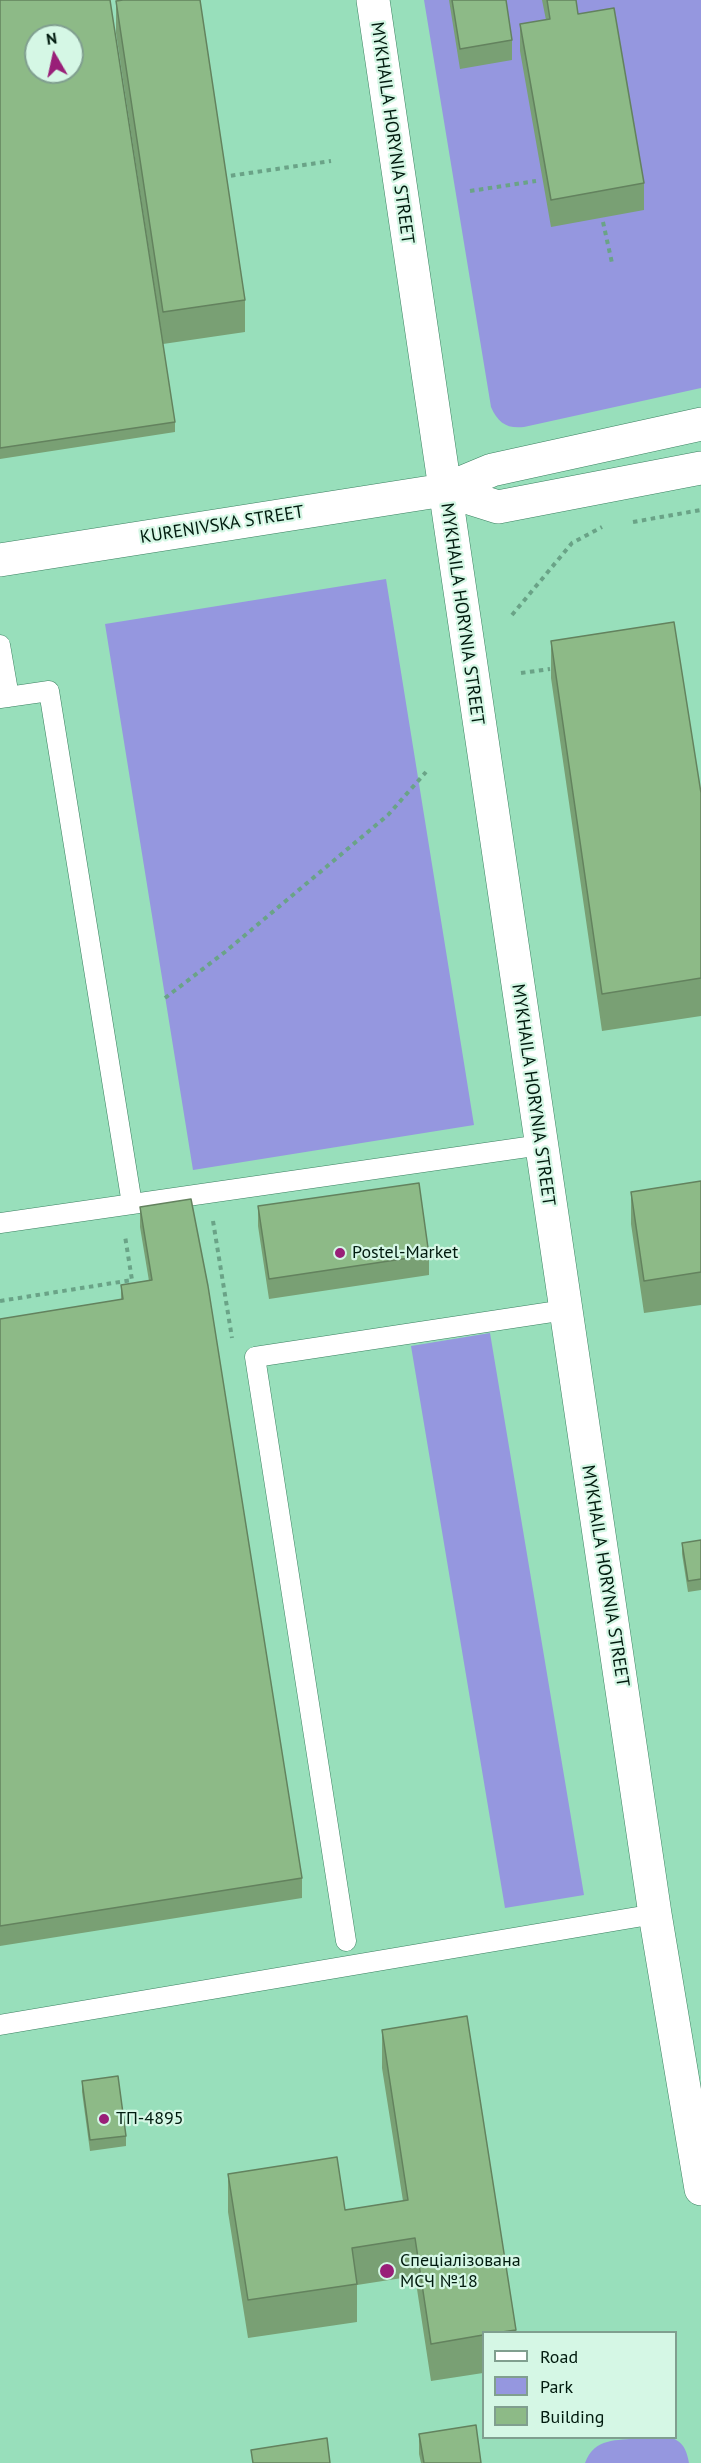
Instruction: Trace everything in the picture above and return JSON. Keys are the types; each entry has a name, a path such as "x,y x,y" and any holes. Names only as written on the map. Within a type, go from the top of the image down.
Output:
{"street":[{"name":"MYKHAILA HORYNIA STREET","path":"373,0 655,1914 701,2188"},
{"name":"KURENIVSKA STREET","path":"0,560 444,490 492,470 701,424"},
{"name":"KURENIVSKA STREET","path":"444,490 498,507 701,468"}],"lane":[{"path":"0,645 4,698 49,691 132,1204"},
{"path":"0,1223 541,1145"},
{"path":"346,1941 255,1357 565,1310"},
{"path":"0,2025 655,1914"}],"path":[{"path":"221,177 331,161"},
{"path":"470,191 536,181"},
{"path":"603,222 612,263"},
{"path":"622,523 701,510"},
{"path":"512,615 572,543 600,527 611,525"},
{"path":"521,673 550,669"},
{"path":"165,998 225,952 388,814 426,772"},
{"path":"0,1301 132,1280"}],"green space":[{"path":"424,0 701,0 701,388 524,427 508,426 497,417 491,407"},
{"path":"386,579 474,1125 193,1170 105,624"},
{"path":"490,1333 584,1895 505,1908 411,1346"},
{"path":"674,2439 683,2446 689,2463 585,2463 589,2455 600,2444 615,2440"}],"building":[{"path":"0,0 110,0 175,422 0,448"},
{"path":"200,0 245,300 163,312 116,1"},
{"path":"452,0 506,0 512,40 460,49"},
{"path":"547,0 576,0 578,14 614,8 644,183 551,200 520,24 550,19"},
{"path":"674,622 701,793 701,978 602,994 551,641"},
{"path":"701,1181 701,1272 644,1281 631,1192"},
{"path":"419,1183 429,1255 269,1279 258,1206"},
{"path":"191,1199 208,1286 302,1878 0,1926 0,1319 123,1299 121,1285 152,1280 140,1207"},
{"path":"701,1540 701,1579 688,1581 682,1543"},
{"path":"467,2016 516,2330 482,2331 482,2335 431,2344 415,2238 352,2248 357,2284 248,2300 228,2174 337,2157 345,2210 408,2200 382,2030"},
{"name":"ТП-4895","path":"118,2076 126,2136 90,2140 82,2081"},
{"path":"476,2425 481,2463 424,2463 419,2434"},
{"path":"327,2438 330,2463 253,2463 251,2450"}],"place":[{"name":"Postel-Market","path":"340,1253"},
{"name":"ТП-4895","path":"104,2119"},
{"name":"Спеціалізована МСЧ №18","path":"387,2271"}]}
